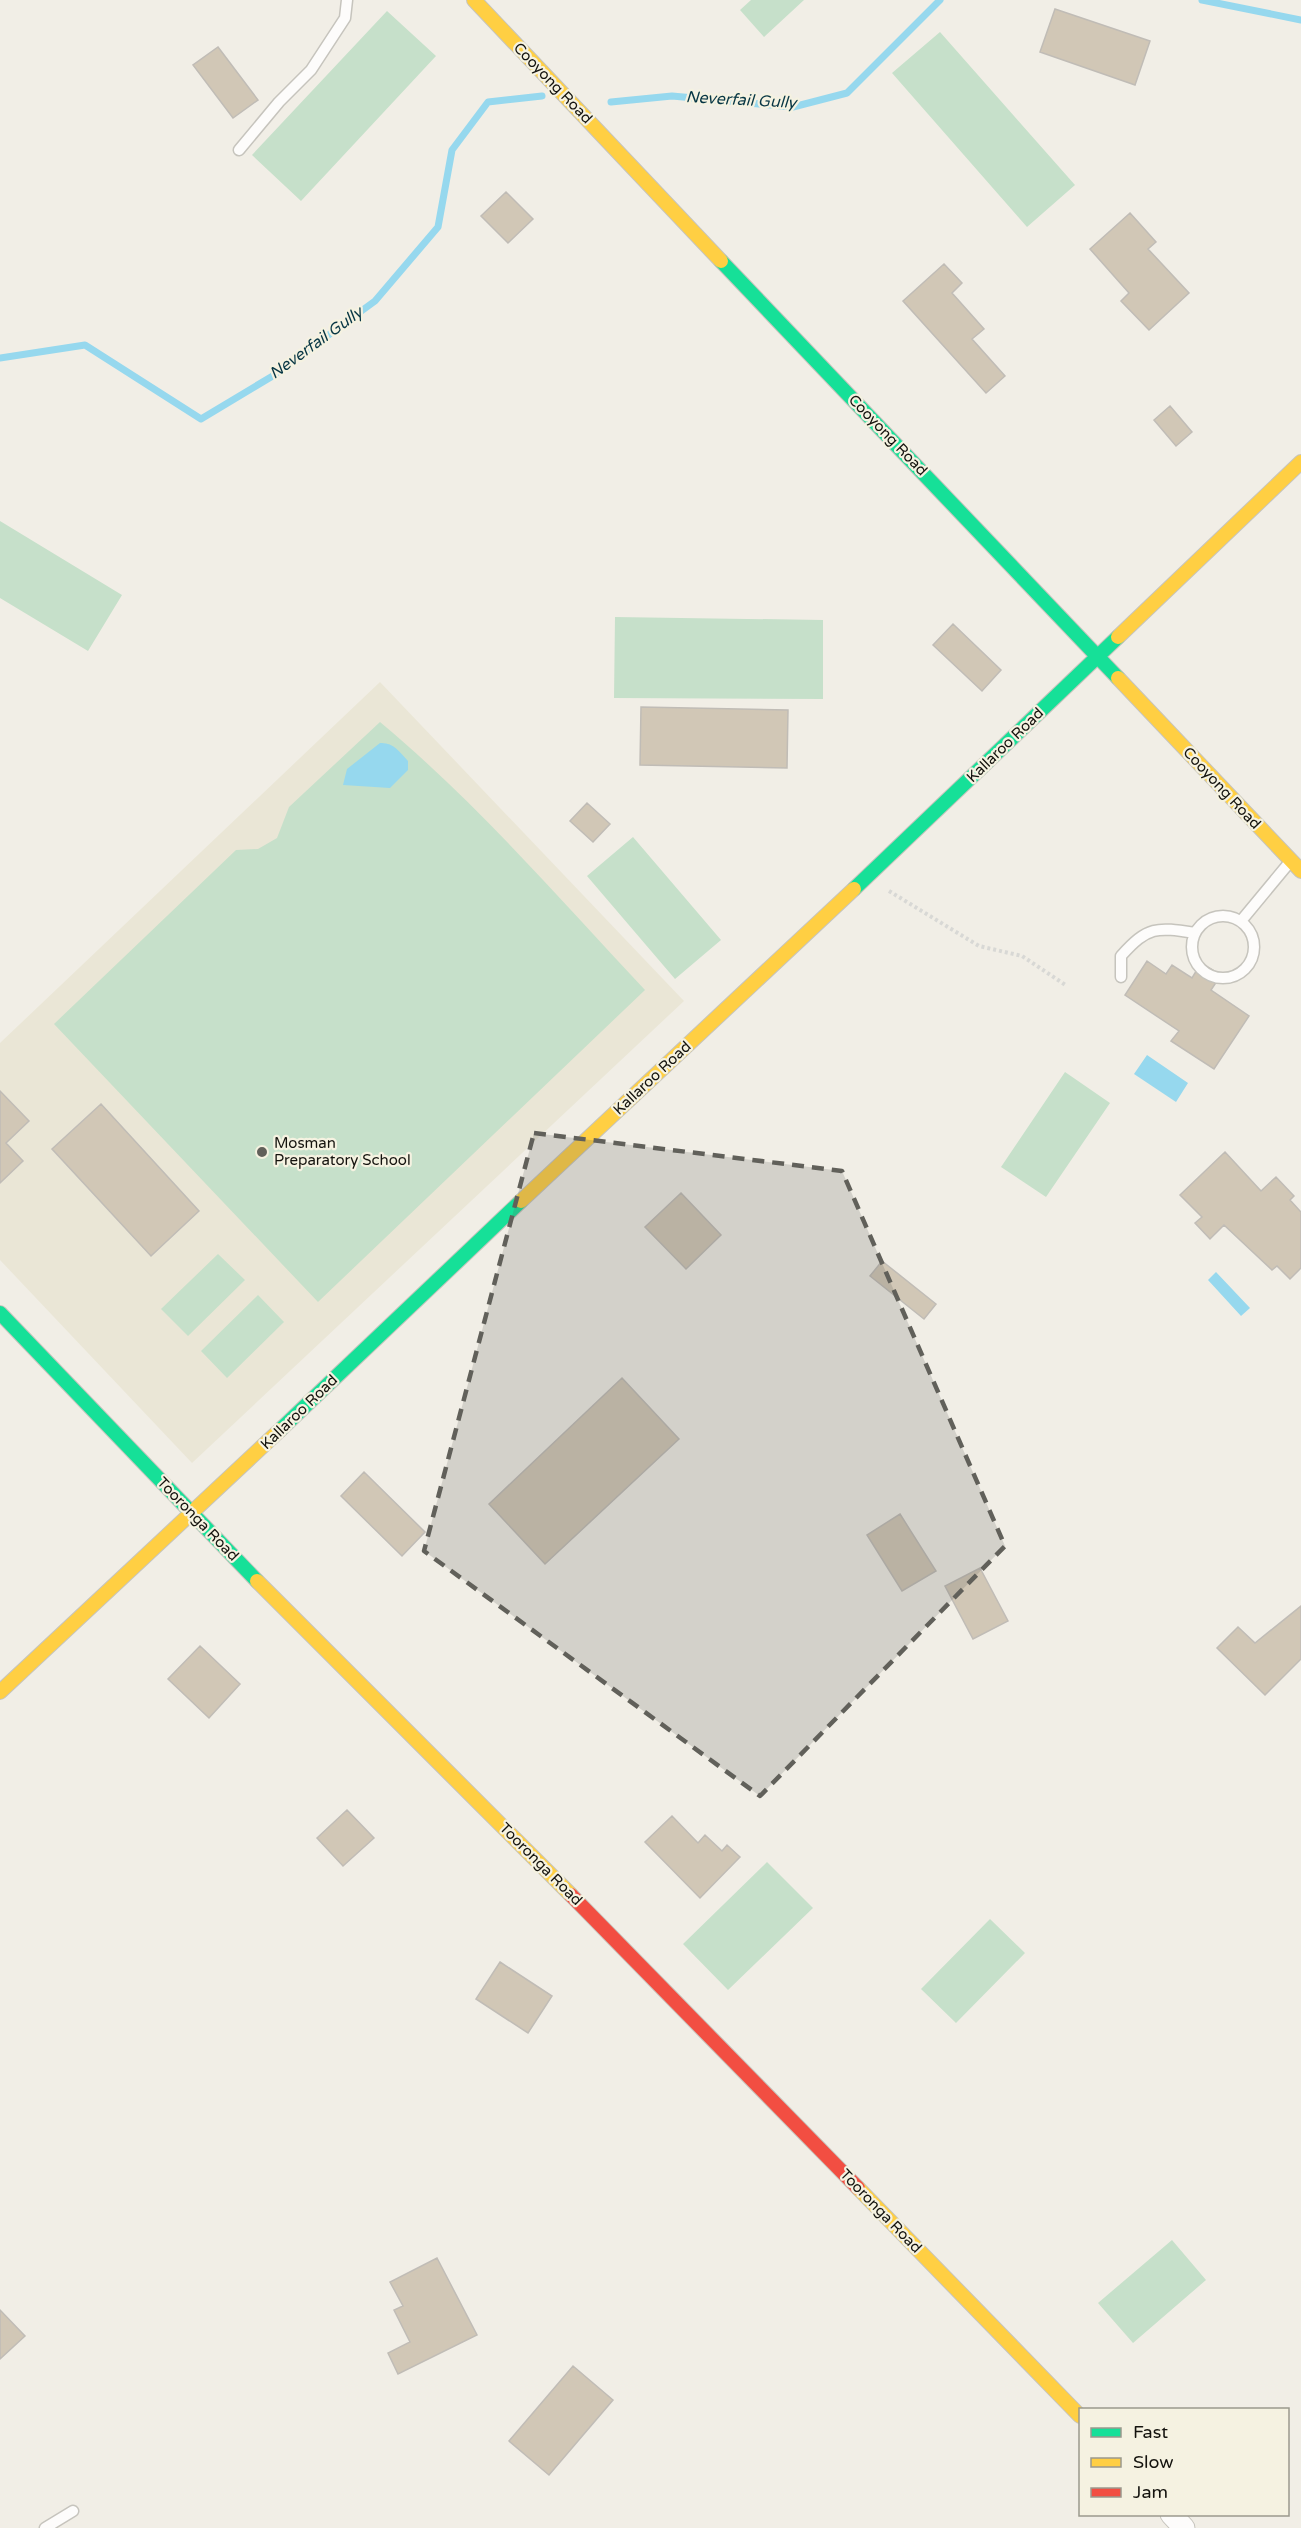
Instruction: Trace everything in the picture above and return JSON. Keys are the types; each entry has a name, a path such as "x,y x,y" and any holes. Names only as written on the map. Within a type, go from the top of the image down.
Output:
{"street":[{"name":"Cooyong Road","path":"474,0 1296,866"},
{"name":"Kallaroo Road","path":"0,1692 193,1514 431,1285 867,877 1301,462"},
{"name":"Tooronga Road","path":"0,1313 253,1577 555,1878 1079,2415"},
{"path":"1173,2516 1184,2528"}],"lane":[{"path":"239,150 279,102 311,70 345,18 347,0"},
{"path":"1241,921 1296,866"},
{"path":"1219,916 1230,916 1241,921 1252,934 1255,944 1253,959 1247,968 1231,978 1214,978 1200,969 1192,949 1195,933 1207,920 1219,916"},
{"path":"1121,977 1121,956 1137,939 1154,929 1195,933"},
{"path":"45,2528 73,2511"}],"path":[{"path":"867,877 979,946 1022,956 1067,986"}],"highlighted area":[{"path":"534,1133 842,1171 1005,1546 760,1796 424,1551"}],"shaded area":[{"name":"Mosman Preparatory School","path":"380,682 684,1001 192,1463 0,1260 0,1043"}],"green space":[{"path":"751,0 804,0 764,37 740,10"},
{"path":"387,11 436,56 301,201 252,155"},
{"path":"940,32 1075,185 1027,227 892,73"},
{"path":"0,521 122,595 88,651 0,598"},
{"path":"615,617 823,620 823,699 614,698"},
{"name":"Mosman Preparatory School","path":"380,722 484,818 645,990 318,1302 54,1024 236,850 258,849 277,838 289,807"},
{"path":"633,837 721,940 675,979 587,876"},
{"path":"1065,1072 1110,1103 1046,1197 1001,1167"},
{"path":"218,1254 245,1280 188,1336 161,1309"},
{"path":"258,1295 284,1322 227,1378 201,1351"},
{"path":"767,1862 813,1908 728,1990 683,1944"},
{"path":"990,1919 1025,1953 956,2023 921,1989"},
{"path":"1172,2240 1206,2280 1133,2343 1098,2303"}],"water":[{"path":"380,743 389,744 399,751 408,761 408,770 390,788 343,785 347,769"},
{"path":"1147,1055 1188,1083 1176,1102 1134,1074"},
{"path":"1216,1272 1250,1308 1241,1316 1208,1280"}],"building":[{"path":"1055,9 1150,41 1135,85 1040,52"},
{"path":"218,47 258,100 233,118 193,65"},
{"path":"506,192 533,219 508,243 481,216"},
{"path":"1130,213 1156,242 1148,249 1189,293 1149,330 1121,301 1129,293 1090,249"},
{"path":"944,264 962,283 952,293 984,329 972,339 1005,376 986,393 903,301"},
{"path":"1170,406 1192,432 1176,446 1154,420"},
{"path":"953,624 1001,670 982,691 933,645"},
{"path":"641,707 788,710 787,768 640,765"},
{"path":"587,803 610,824 593,842 570,821"},
{"path":"1147,961 1166,974 1172,965 1192,978 1201,963 1221,975 1211,990 1249,1016 1214,1069 1171,1041 1179,1031 1125,995"},
{"path":"0,1091 29,1121 6,1143 23,1161 0,1183"},
{"path":"101,1104 199,1211 151,1256 52,1149"},
{"path":"1225,1152 1261,1191 1276,1177 1294,1196 1290,1200 1301,1212 1301,1268 1290,1279 1277,1266 1272,1270 1224,1225 1210,1239 1195,1223 1202,1217 1180,1195"},
{"path":"681,1193 721,1235 686,1269 645,1227"},
{"path":"882,1261 936,1304 924,1319 870,1276"},
{"path":"622,1378 679,1439 545,1564 489,1504"},
{"path":"364,1472 425,1532 402,1556 341,1496"},
{"path":"900,1514 936,1571 902,1591 867,1535"},
{"path":"980,1568 1008,1621 973,1639 945,1586"},
{"path":"1301,1606 1301,1659 1265,1695 1217,1648 1238,1627 1255,1643"},
{"path":"200,1646 240,1684 209,1718 168,1679"},
{"path":"347,1810 374,1838 343,1866 317,1838"},
{"path":"672,1816 698,1843 705,1835 722,1851 727,1845 740,1857 700,1898 645,1842"},
{"path":"500,1962 552,1996 528,2033 476,1999"},
{"path":"437,2258 477,2335 398,2374 388,2353 410,2342 394,2310 403,2306 390,2282"},
{"path":"0,2310 25,2336 0,2359"},
{"path":"573,2366 613,2400 549,2475 509,2441"}],"waterway":[{"name":"Neverfail Gully","path":"611,102 672,96 793,107 847,93 940,0"},
{"name":"Neverfail Gully","path":"1202,0 1301,20"},
{"name":"Neverfail Gully","path":"0,358 85,345 201,419 271,377 375,301 438,227 452,150 488,102 542,96"}],"traffic: fast":[{"path":"721,261 1118,678"},
{"path":"854,889 1118,637"},
{"path":"280,1430 521,1201"},
{"path":"0,1313 257,1581"}],"traffic: slow":[{"path":"474,0 721,261"},
{"path":"1118,637 1301,462"},
{"path":"1118,678 1301,871"},
{"path":"521,1201 854,889"},
{"path":"0,1692 280,1430"},
{"path":"257,1581 571,1895"},
{"path":"858,2188 1079,2415"}],"traffic: jam":[{"path":"571,1895 858,2188"}],"place":[{"name":"Mosman Preparatory School","path":"262,1152"}]}
